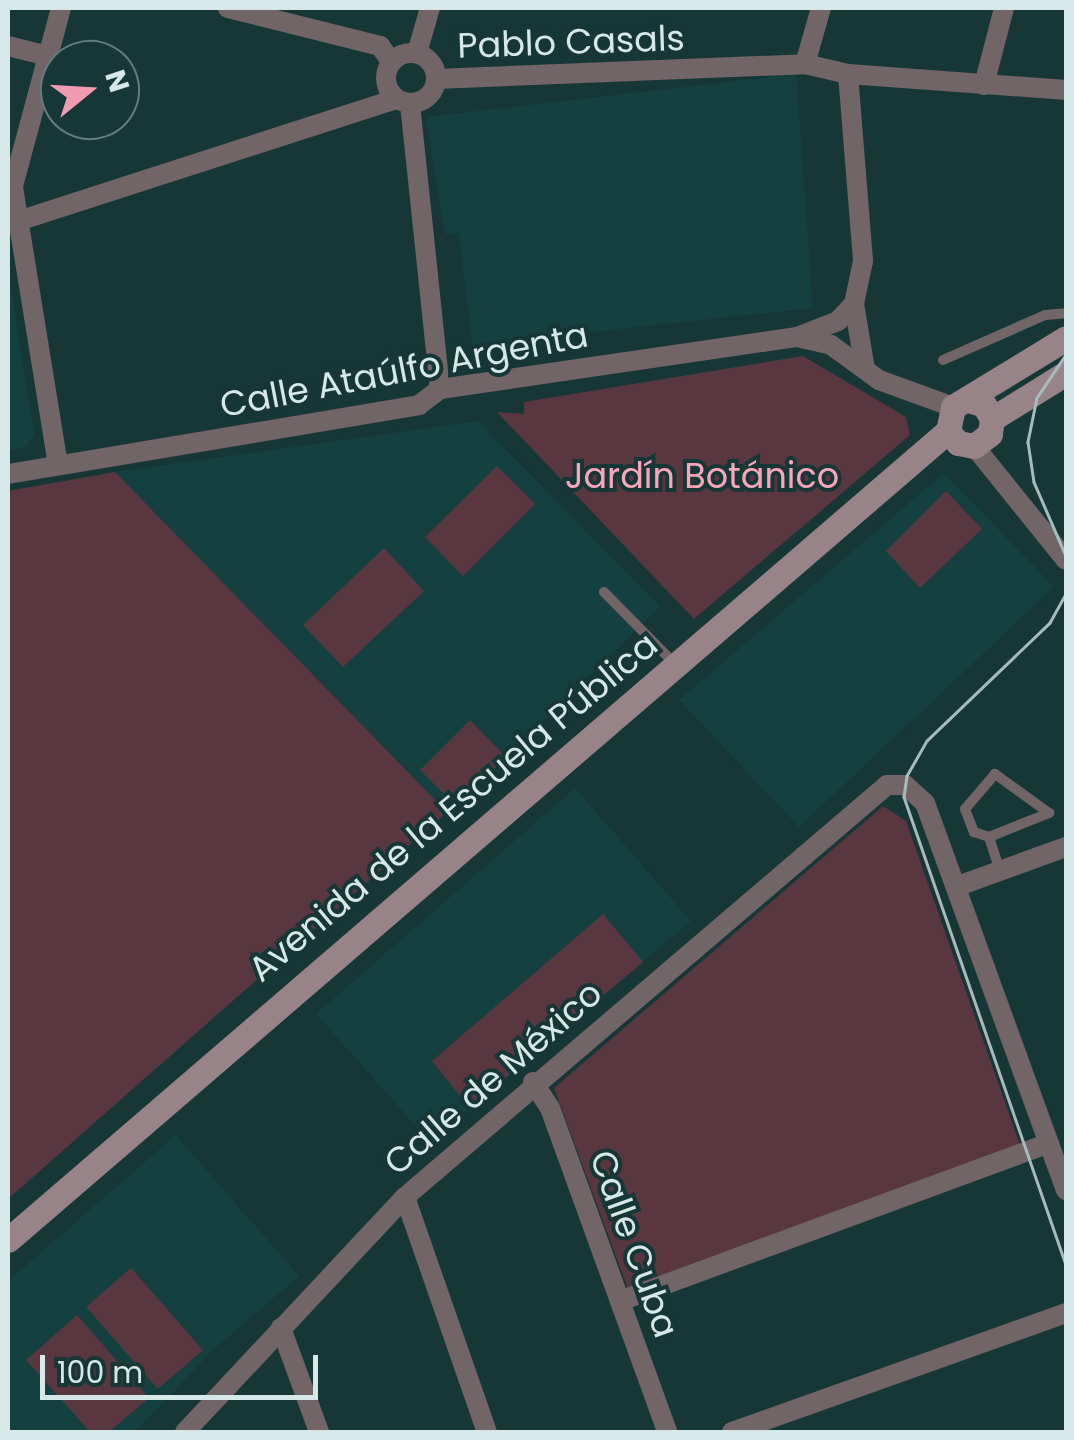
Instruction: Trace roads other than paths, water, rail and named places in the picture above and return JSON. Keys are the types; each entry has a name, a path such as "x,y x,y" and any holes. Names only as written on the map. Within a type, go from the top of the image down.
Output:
{"street":[{"path":"53,40 62,8"},
{"path":"228,8 380,46 391,61"},
{"path":"417,53 430,8"},
{"path":"805,64 821,8"},
{"path":"984,85 1004,8"},
{"path":"8,46 40,54"},
{"path":"391,61 417,53"},
{"path":"14,224 428,96 436,79 431,63 417,53"},
{"path":"391,61 385,81 403,101 440,389"},
{"name":"Pablo Casals","path":"436,79 805,64 848,74 1066,90"},
{"path":"848,74 863,261 854,304 865,369"},
{"path":"40,78 16,144 14,224 58,465"},
{"path":"797,337 838,321 854,304"},
{"name":"Calle Ataúlfo Argenta","path":"8,474 419,405 440,389 797,337 831,345 865,369 957,413"},
{"name":"Avenida de la Escuela Pública","path":"8,1240 675,664 957,413 1066,338"},
{"path":"992,419 1066,373"},
{"path":"974,446 990,434 992,419 984,405 957,413 958,443 974,446 1066,560"},
{"name":"Calle de México","path":"185,1432 405,1196 533,1082 868,798 895,783 915,790 958,886"},
{"path":"1066,848 958,886 1066,1187"},
{"name":"Calle Cuba","path":"533,1082 550,1108 667,1432"},
{"path":"620,1300 1049,1143"},
{"path":"405,1196 488,1432"},
{"path":"732,1432 1066,1313"},
{"path":"282,1328 318,1432"}],"lane":[{"path":"943,360 1066,313"},
{"path":"604,592 675,664"},
{"path":"995,774 1049,812 988,837 974,832 965,809 995,774"},
{"path":"988,837 1000,871"}],"tram line":[{"path":"1066,355 1037,398 1028,442 1034,482 1066,556"},
{"path":"1066,594 1050,623 927,741 907,776 904,797 1066,1264"}],"park label":[{"name":"Jardín Botánico","path":"702,476"}]}
